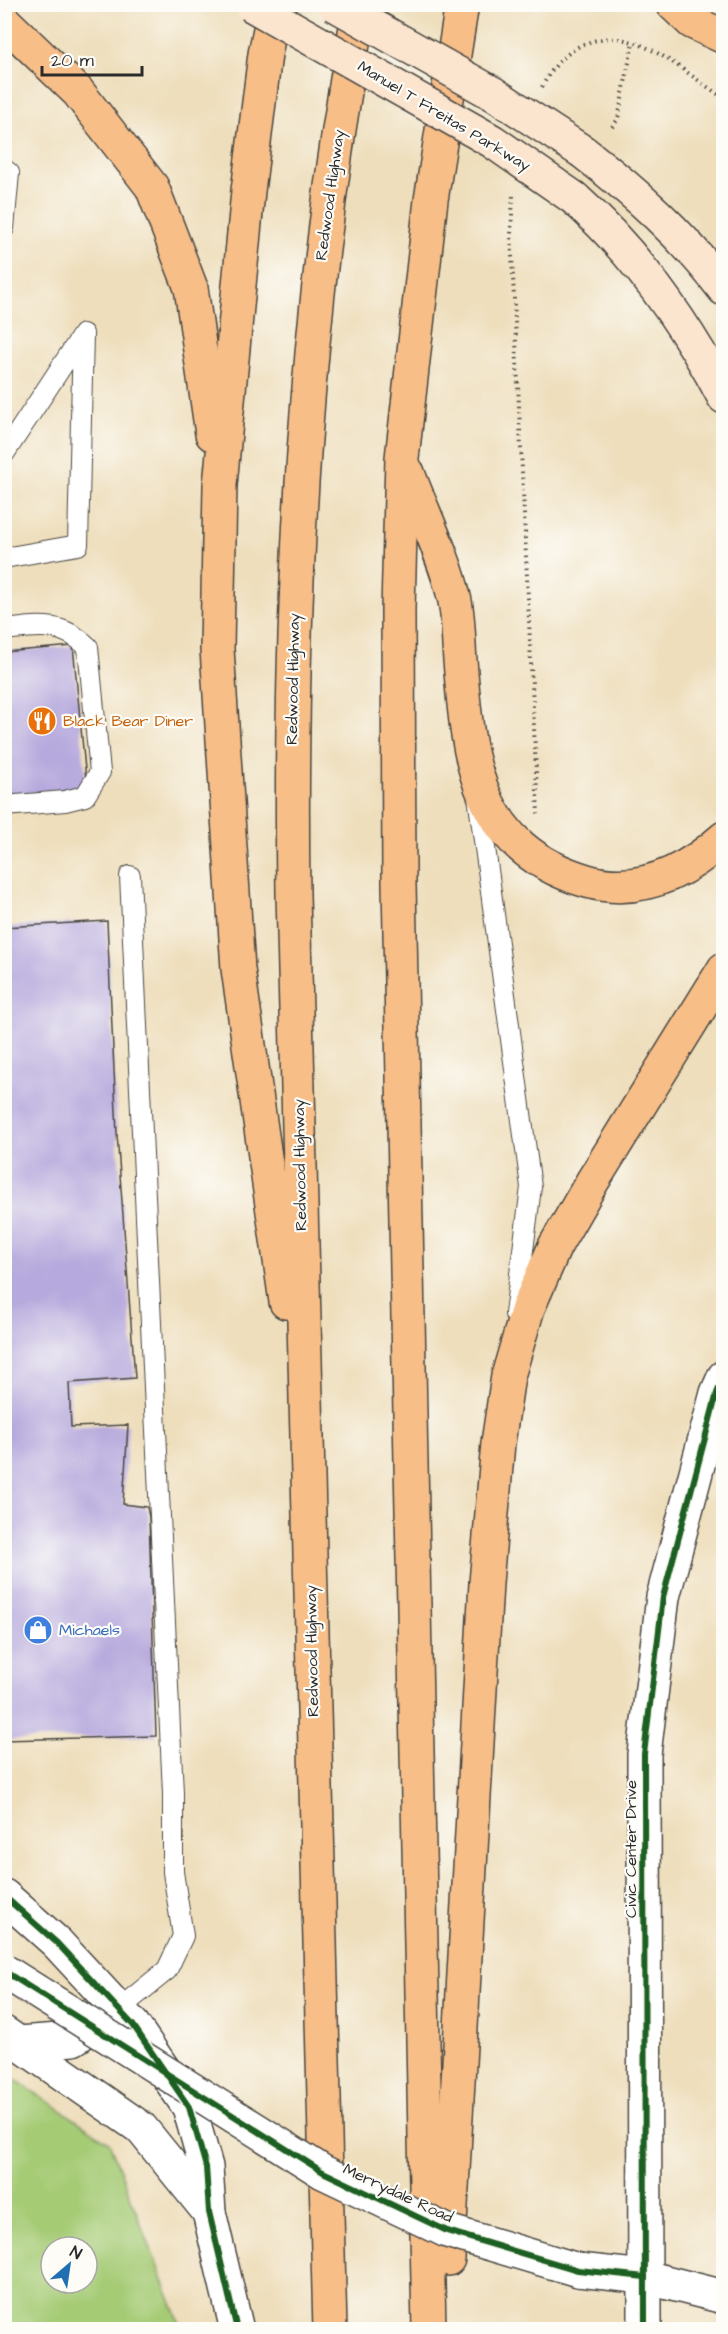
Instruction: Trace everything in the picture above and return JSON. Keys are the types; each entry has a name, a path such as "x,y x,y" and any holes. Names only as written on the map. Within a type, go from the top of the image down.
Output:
{"highway":[{"path":"275,4 265,54 248,191 220,485 217,649 238,969 307,1453"},
{"name":"Redwood Highway","path":"330,2330 293,894 294,613 301,471 313,331 331,181 360,4"},
{"path":"429,2330 398,827 398,610 402,458 430,200 462,4"},
{"path":"673,4 692,22 723,37"},
{"path":"4,21 78,92 152,187 191,288 220,485"},
{"path":"402,458 455,597 463,699 475,775 494,814 522,846 539,860 573,877 591,882 627,885 645,883 680,871 723,838"},
{"path":"444,2330 486,1583 498,1443 508,1377 528,1308 555,1246 723,969"}],"main road":[{"name":"Manuel T Freitas Parkway","path":"250,4 472,128 574,198 602,223 649,278 690,337 723,397"},
{"path":"334,4 494,94 583,152 659,214 684,240 723,289"}],"street":[{"name":"Civic Center Drive","path":"645,2330 645,1754 663,1597 723,1377"},
{"path":"4,1896 57,1943 119,2009 133,2025 189,2107 206,2167 208,2212 237,2330"},
{"name":"Merrydale Road","path":"4,1971 322,2172 447,2231 578,2270 645,2277 723,2297"},
{"path":"12,2038 73,2039 119,2009"},
{"path":"12,2038 141,2127 208,2212"}],"lane":[{"path":"4,169 9,173 4,228"},
{"path":"4,454 83,334 78,545 4,558"},
{"path":"4,630 56,627 75,634 88,647 99,772 85,796 65,801 4,806"},
{"path":"475,775 531,1187 508,1377"},
{"path":"119,2009 167,1970 183,1936 173,1872 173,1793 130,876"}],"path":[{"path":"540,93 551,68 573,48 593,41 617,40 633,42 723,98"},
{"path":"612,127 618,119 633,42"},
{"path":"515,187 511,234 538,824 522,846"}],"green space":[{"path":"4,2072 109,2142 182,2329 5,2329"}],"building":[{"name":"Black Bear Diner","path":"73,646 87,790 4,797 4,652"},
{"path":"107,921 117,1134 135,1378 69,1383 71,1427 128,1425 123,1504 147,1507 149,1517 156,1736 4,1740 4,927"}],"cycle path":[{"path":"645,2330 644,1754 663,1597 717,1393 724,1377"},
{"path":"4,1896 57,1943 133,2025 189,2107 206,2167 209,2212 237,2330"},
{"path":"4,1971 323,2172 447,2231 578,2270 645,2277"}],"place":[{"name":"Black Bear Diner","path":"42,721"},
{"name":"Michaels","path":"38,1630"}]}
